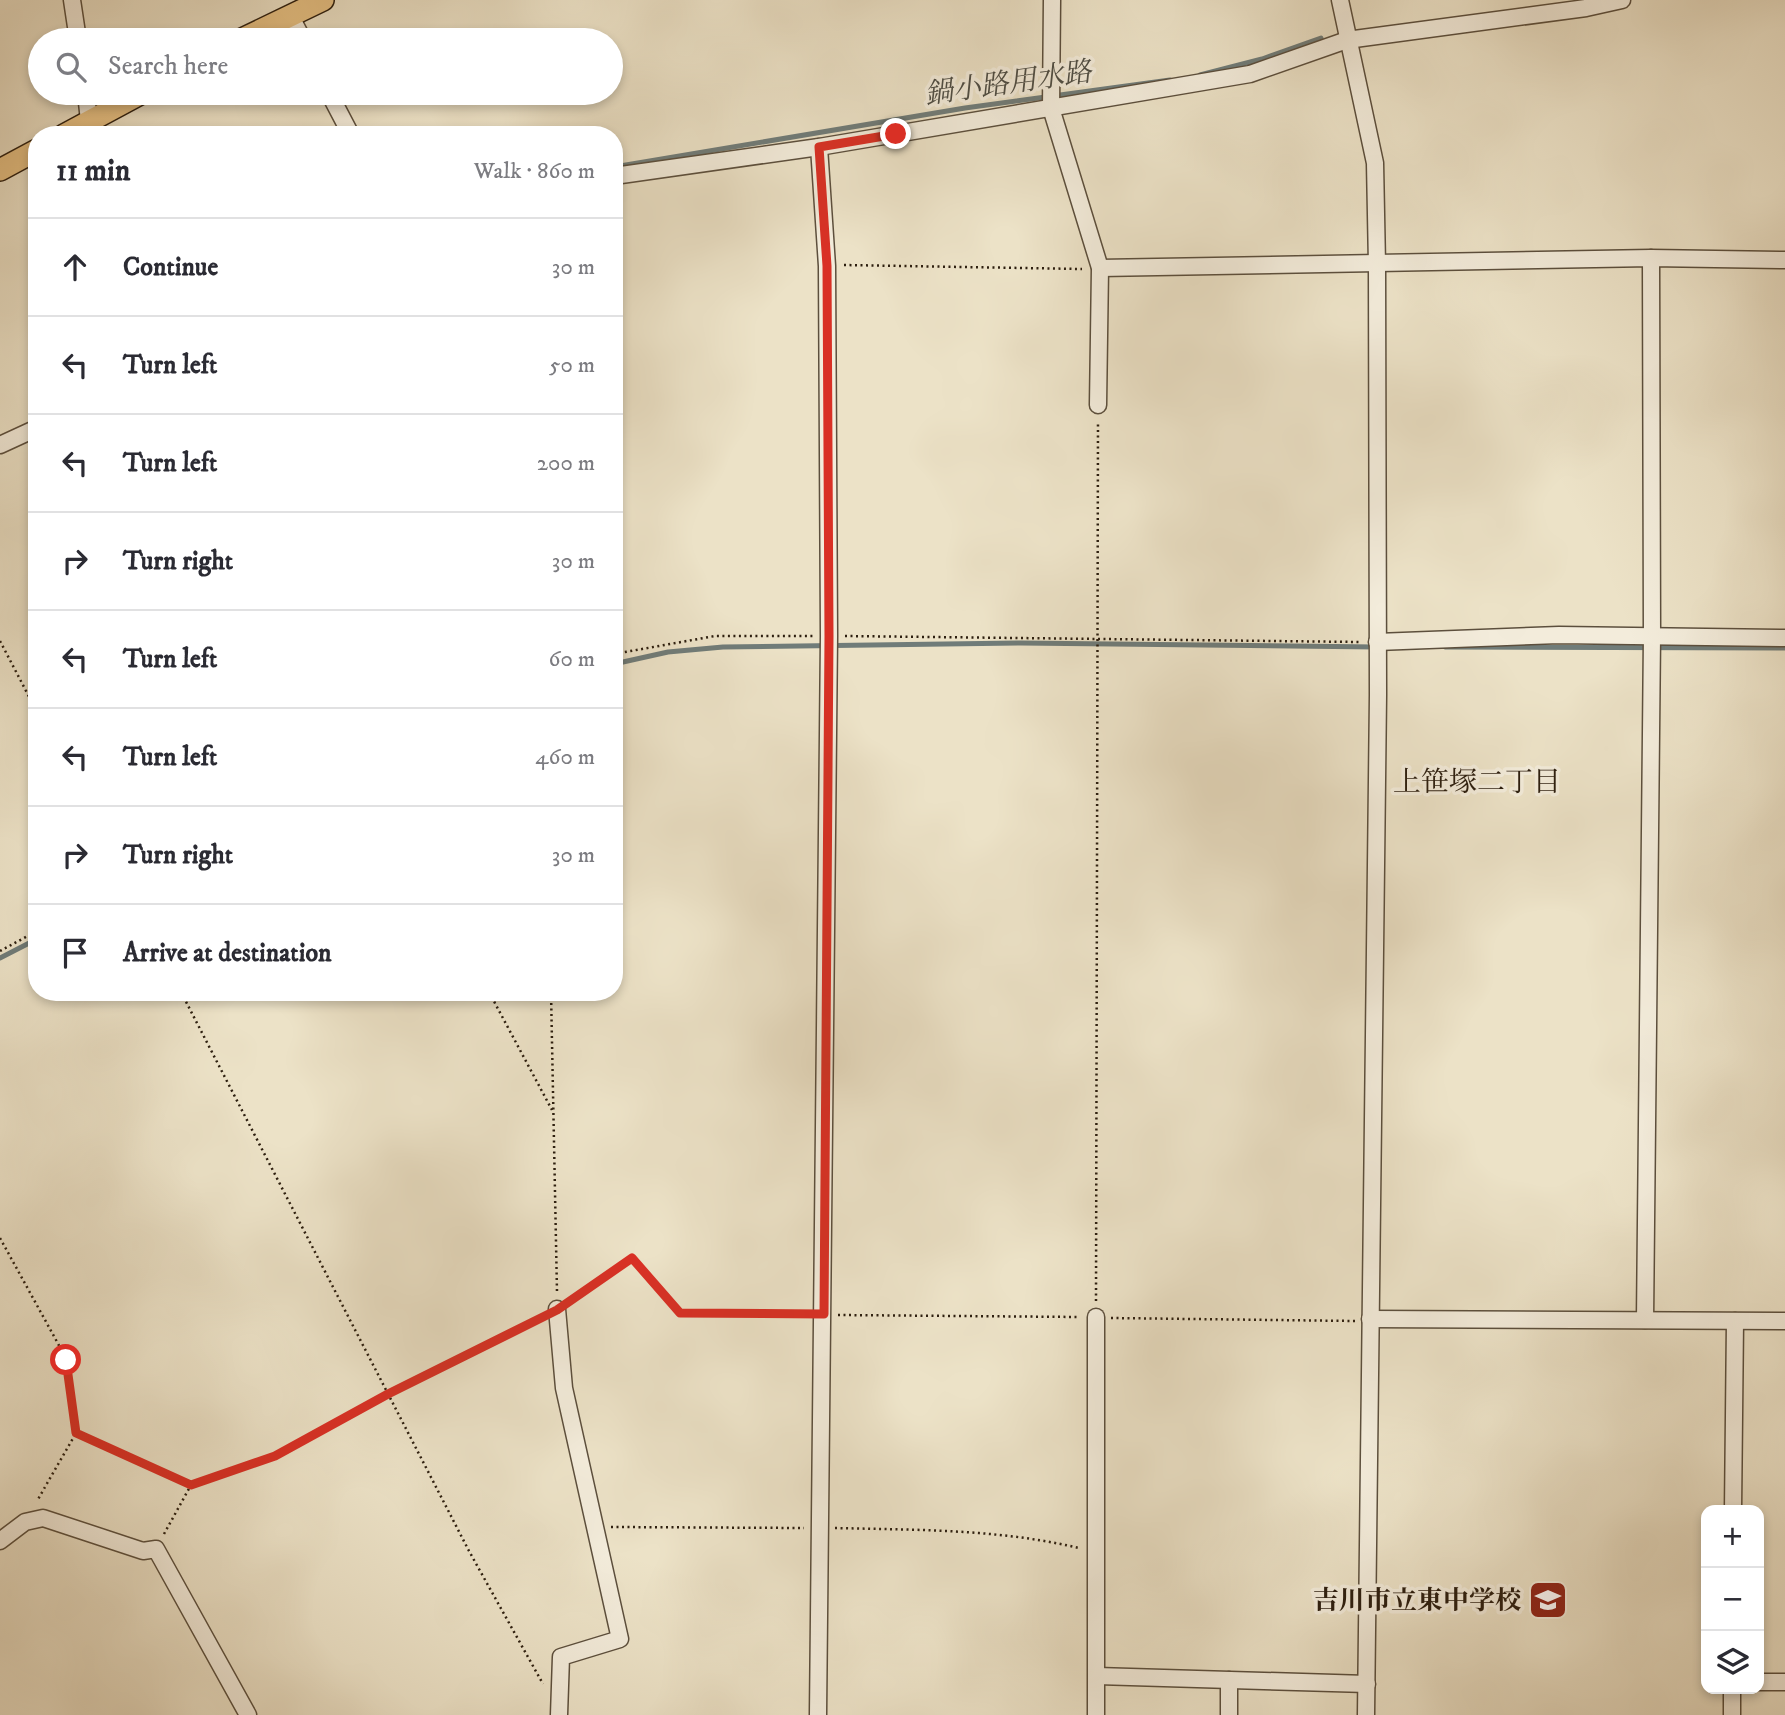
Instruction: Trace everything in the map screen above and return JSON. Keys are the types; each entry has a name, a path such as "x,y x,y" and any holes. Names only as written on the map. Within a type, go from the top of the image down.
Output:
{"main road":[{"path":"264,28 323,0"},
{"path":"80,126 119,105"},
{"path":"0,170 28,155"}],"street":[{"path":"72,0 76,28"},
{"path":"1052,0 1051,108 1100,268 1098,405"},
{"path":"1340,0 1375,163 1377,265 1377,642 1367,1715"},
{"path":"623,175 819,147 1250,74 1348,40 1586,8 1622,0"},
{"path":"290,15 297,28"},
{"path":"87,105 89,121"},
{"path":"336,105 346,126"},
{"path":"818,1715 829,636 827,266 819,147"},
{"path":"1100,268 1651,258 1785,260"},
{"path":"1645,1320 1651,636 1651,258"},
{"path":"0,445 28,432"},
{"path":"1377,642 1559,635 1785,638"},
{"path":"557,1310 564,1388 620,1639 561,1657 559,1714"},
{"path":"1096,1317 1096,1715"},
{"path":"1370,1320 1785,1321"},
{"path":"1733,1505 1735,1321"},
{"path":"0,1541 25,1522 43,1518 143,1551 156,1549 248,1715"},
{"path":"1097,1676 1367,1684"},
{"path":"1229,1680 1229,1715"},
{"path":"1764,1682 1785,1682"},
{"path":"1732,1694 1732,1715"}],"path":[{"path":"827,266 1100,268"},
{"path":"1096,1317 1100,639 1098,405"},
{"path":"623,652 715,636 1377,642"},
{"path":"0,641 28,695"},
{"path":"0,951 28,936"},
{"path":"186,1001 470,1551 559,1714"},
{"path":"494,1001 552,1110"},
{"path":"551,1001 557,1310"},
{"path":"0,1238 66,1360 76,1433 25,1522"},
{"path":"156,1549 191,1485 275,1456 388,1394 557,1310 632,1258 680,1313 1370,1320"},
{"path":"76,1433 191,1485"},
{"path":"597,1527 976,1532 1030,1536 1096,1551"}],"waterway":[{"name":"鍋小路用水路","path":"1200,75 1262,59 1321,38"},
{"name":"鍋小路用水路","path":"623,165 965,108 1170,80"},
{"path":"623,662 668,652 723,647 1021,643 1376,647"},
{"path":"1445,647 1785,648"},
{"path":"0,958 28,944"}],"place":[{"name":"吉川市立東中学校","path":"1548,1600"}],"district":[{"name":"上笹塚二丁目","path":"1477,781"}],"route":[{"path":"66,1360 76,1433 191,1485 275,1456 388,1394 557,1310 632,1258 680,1313 824,1314 829,636 827,266 819,147 896,134"}]}
